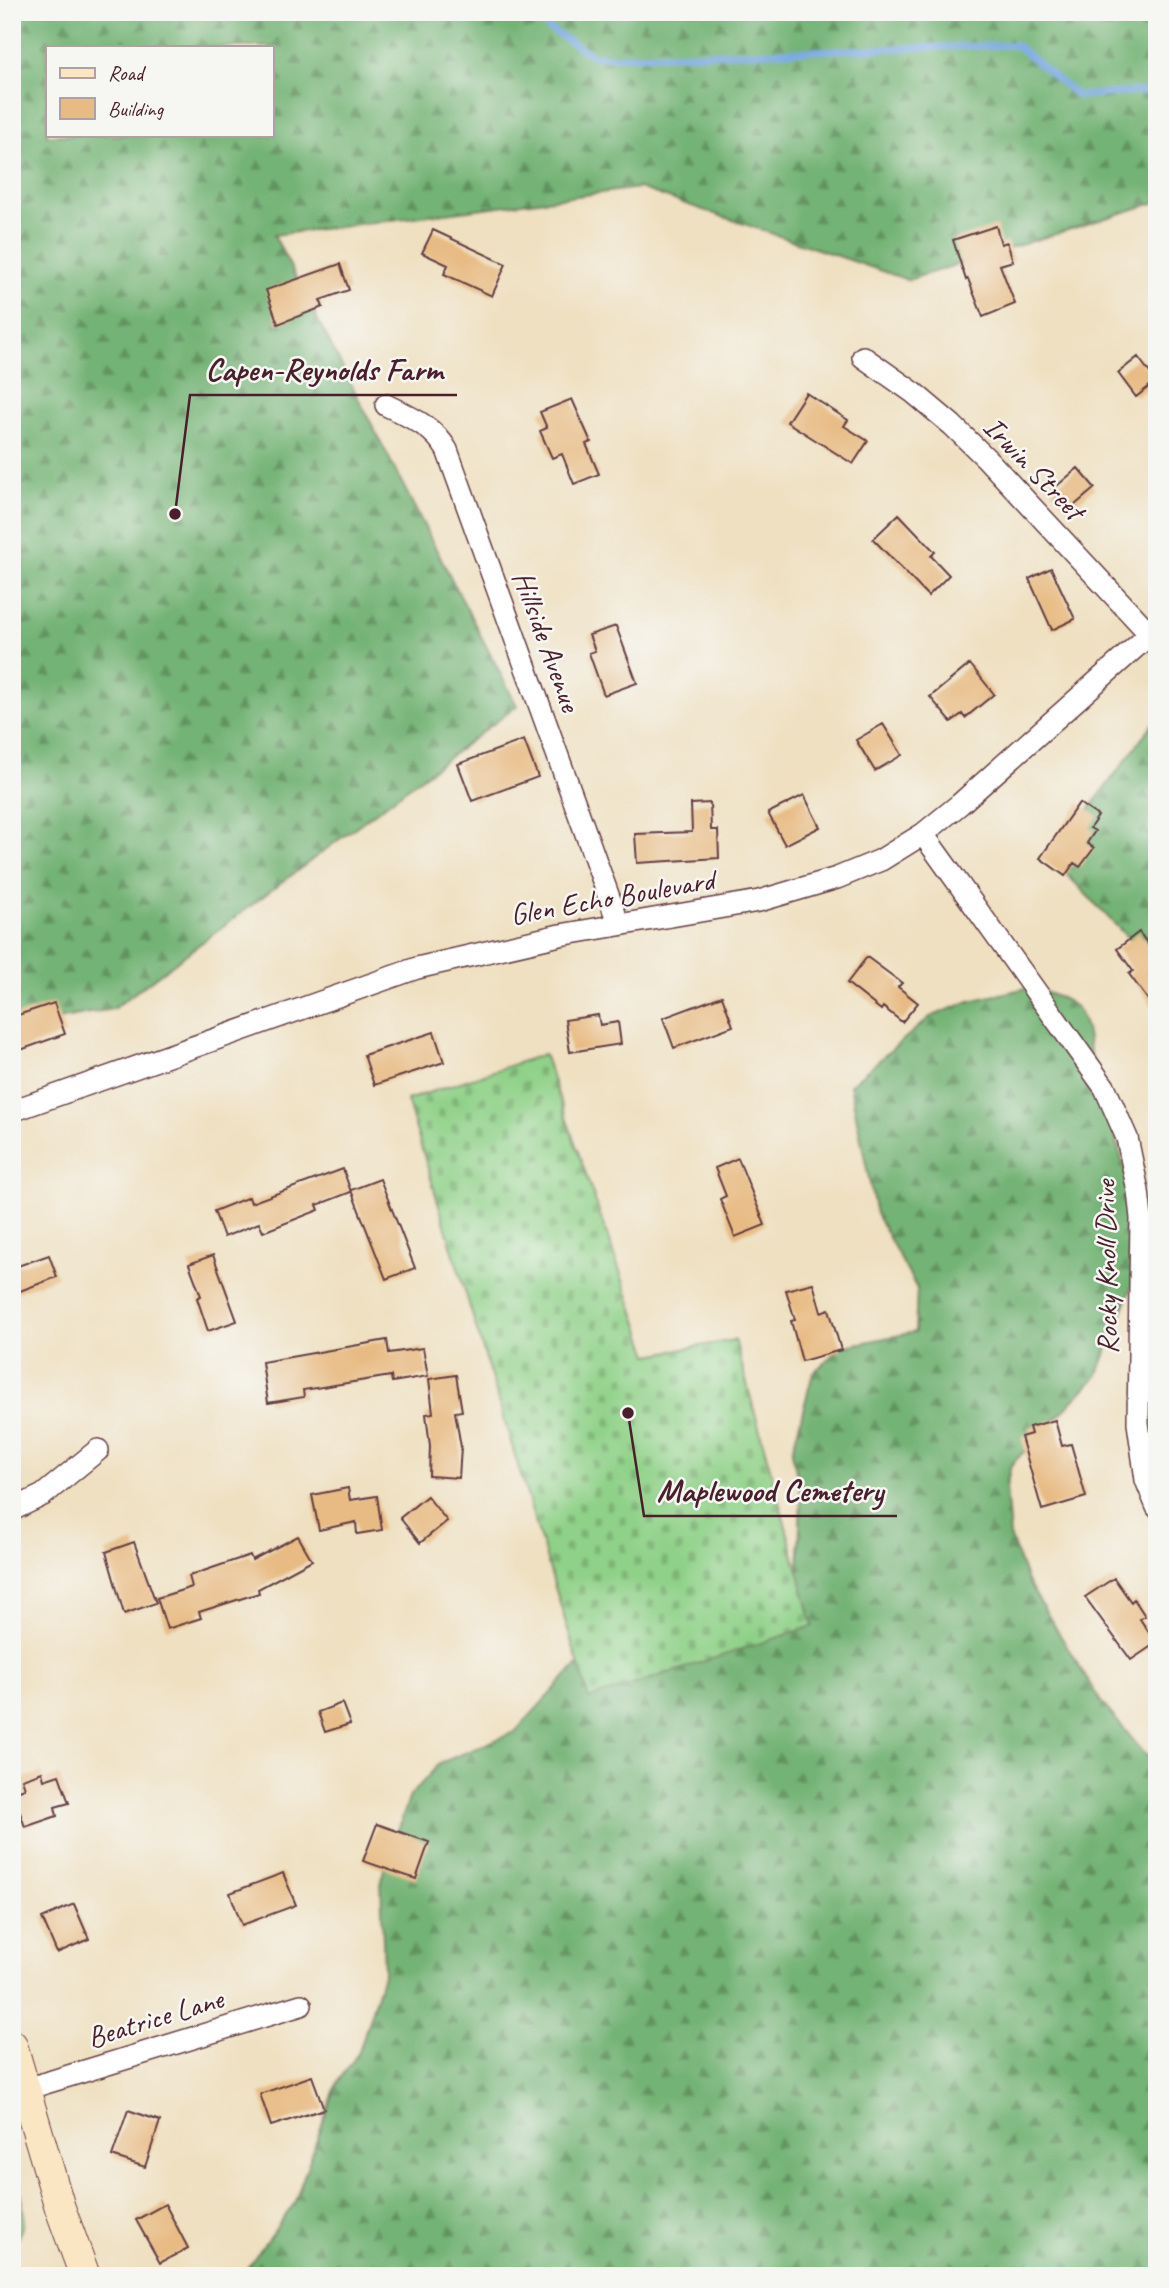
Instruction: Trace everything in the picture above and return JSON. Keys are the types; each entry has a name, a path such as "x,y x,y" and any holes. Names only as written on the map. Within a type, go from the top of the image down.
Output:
{"main road":[{"path":"12,2045 60,2208 85,2275"}],"street":[{"name":"Irwin Street","path":"863,357 914,393 952,425 1153,631"},
{"name":"Hillside Avenue","path":"386,405 426,426 439,437 447,450 619,925"},
{"name":"Glen Echo Boulevard","path":"12,1111 405,972 501,947 714,910 794,892 837,878 881,859 923,834 1153,631"},
{"name":"Rocky Knoll Drive","path":"923,834 1105,1088 1128,1138 1138,1191 1149,1217 1138,1423 1146,1480 1157,1507"},
{"path":"12,1510 43,1495 99,1450"},
{"name":"Beatrice Lane","path":"26,2089 301,2005"}],"green space":[{"path":"12,12 1157,12 1157,202 908,280 639,188 274,235 517,706 113,1009 12,1027"},
{"path":"1157,718 1157,968 1052,859"},
{"path":"1031,987 1066,1000 1079,1011 1083,1020 1131,1191 1140,1265 1097,1376 1011,1465 1006,1487 1010,1536 1027,1581 1101,1702 1157,1768 1157,2276 241,2276 294,2204 337,2083 359,2052 384,1971 381,1879 410,1796 440,1763 515,1732 572,1670 607,1642 798,1582 801,1495 792,1452 813,1373 841,1347 915,1332 917,1289 876,1214 850,1085 930,1017 970,1001"},
{"path":"544,1054 649,1355 735,1340 813,1626 589,1699 407,1100"},
{"path":"12,2167 24,2217 12,2246"}],"building":[{"path":"996,226 1001,244 1007,242 1013,261 1000,265 1015,304 983,317 968,279 966,280 953,240"},
{"path":"433,230 506,264 492,296 444,274 448,265 422,253"},
{"path":"340,264 349,290 320,300 323,307 278,324 266,290"},
{"path":"1138,357 1156,381 1136,397 1118,373"},
{"path":"806,393 848,420 844,426 868,441 853,464 787,422"},
{"path":"572,399 591,442 586,444 599,474 574,484 562,454 552,458 540,431 547,428 540,412"},
{"path":"1078,468 1095,488 1069,510 1052,490"},
{"path":"899,514 935,552 931,556 949,575 928,596 873,539"},
{"path":"1051,568 1075,619 1052,630 1029,579"},
{"path":"616,626 637,683 604,695 589,653 595,651 589,635"},
{"path":"970,664 994,694 965,718 962,714 951,722 930,697"},
{"path":"883,724 902,755 875,771 856,740"},
{"path":"524,740 538,777 472,801 458,764"},
{"path":"804,795 820,827 785,845 768,813"},
{"path":"710,803 711,830 718,830 719,858 637,863 635,834 692,832 691,804"},
{"path":"1079,803 1098,816 1090,828 1095,831 1087,843 1094,848 1080,867 1074,863 1065,876 1040,858"},
{"path":"1139,932 1157,956 1157,1012 1129,974 1133,971 1117,949"},
{"path":"867,957 902,983 898,987 918,1003 902,1022 883,1007 881,1010 847,983"},
{"path":"722,996 733,1026 674,1048 663,1018"},
{"path":"54,1003 65,1034 12,1053 12,1017"},
{"path":"598,1015 600,1025 618,1022 621,1044 570,1052 565,1020"},
{"path":"434,1032 444,1062 374,1085 364,1055"},
{"path":"738,1158 765,1225 735,1237 720,1199 726,1196 715,1168"},
{"path":"343,1169 351,1192 317,1205 319,1210 263,1232 259,1223 224,1237 214,1211 249,1197 251,1203"},
{"path":"380,1179 415,1268 386,1279 351,1190"},
{"path":"49,1255 57,1277 12,1294 12,1268"},
{"path":"213,1255 237,1321 208,1331 197,1298 201,1296 189,1264"},
{"path":"813,1283 821,1312 829,1309 841,1350 802,1361 791,1321 795,1320 786,1290"},
{"path":"387,1340 389,1353 423,1348 428,1376 392,1382 391,1376 303,1390 304,1397 268,1403 262,1362"},
{"path":"456,1375 462,1411 455,1412 461,1447 459,1478 429,1476 430,1446 426,1414 433,1413 429,1379"},
{"path":"1055,1420 1062,1446 1071,1444 1086,1497 1042,1510 1021,1437 1031,1434 1029,1427"},
{"path":"348,1488 350,1500 377,1496 382,1530 357,1534 356,1522 319,1530 312,1495"},
{"path":"427,1496 447,1521 420,1543 400,1518"},
{"path":"298,1536 312,1560 258,1589 259,1593 199,1612 201,1618 167,1629 157,1598 192,1587 189,1576 250,1555 252,1560"},
{"path":"134,1542 156,1603 124,1614 106,1552"},
{"path":"1114,1578 1131,1602 1134,1599 1145,1616 1140,1619 1156,1643 1131,1660 1085,1597"},
{"path":"342,1703 350,1724 325,1732 318,1712"},
{"path":"42,1772 44,1780 59,1775 69,1803 55,1807 57,1816 25,1827 13,1792 25,1788 22,1779"},
{"path":"377,1824 429,1842 416,1879 363,1861"},
{"path":"283,1873 296,1905 242,1925 230,1893"},
{"path":"74,1904 89,1939 57,1953 42,1918"},
{"path":"312,2076 324,2109 271,2126 260,2094"},
{"path":"128,2110 160,2121 145,2167 112,2156"},
{"path":"165,2204 188,2248 160,2263 136,2220"}],"waterway":[{"path":"522,12 595,57 1016,45 1078,96 1157,90"}],"place":[{"name":"Capen-Reynolds Farm","path":"175,514"},
{"name":"Maplewood Cemetery","path":"628,1413"}]}
